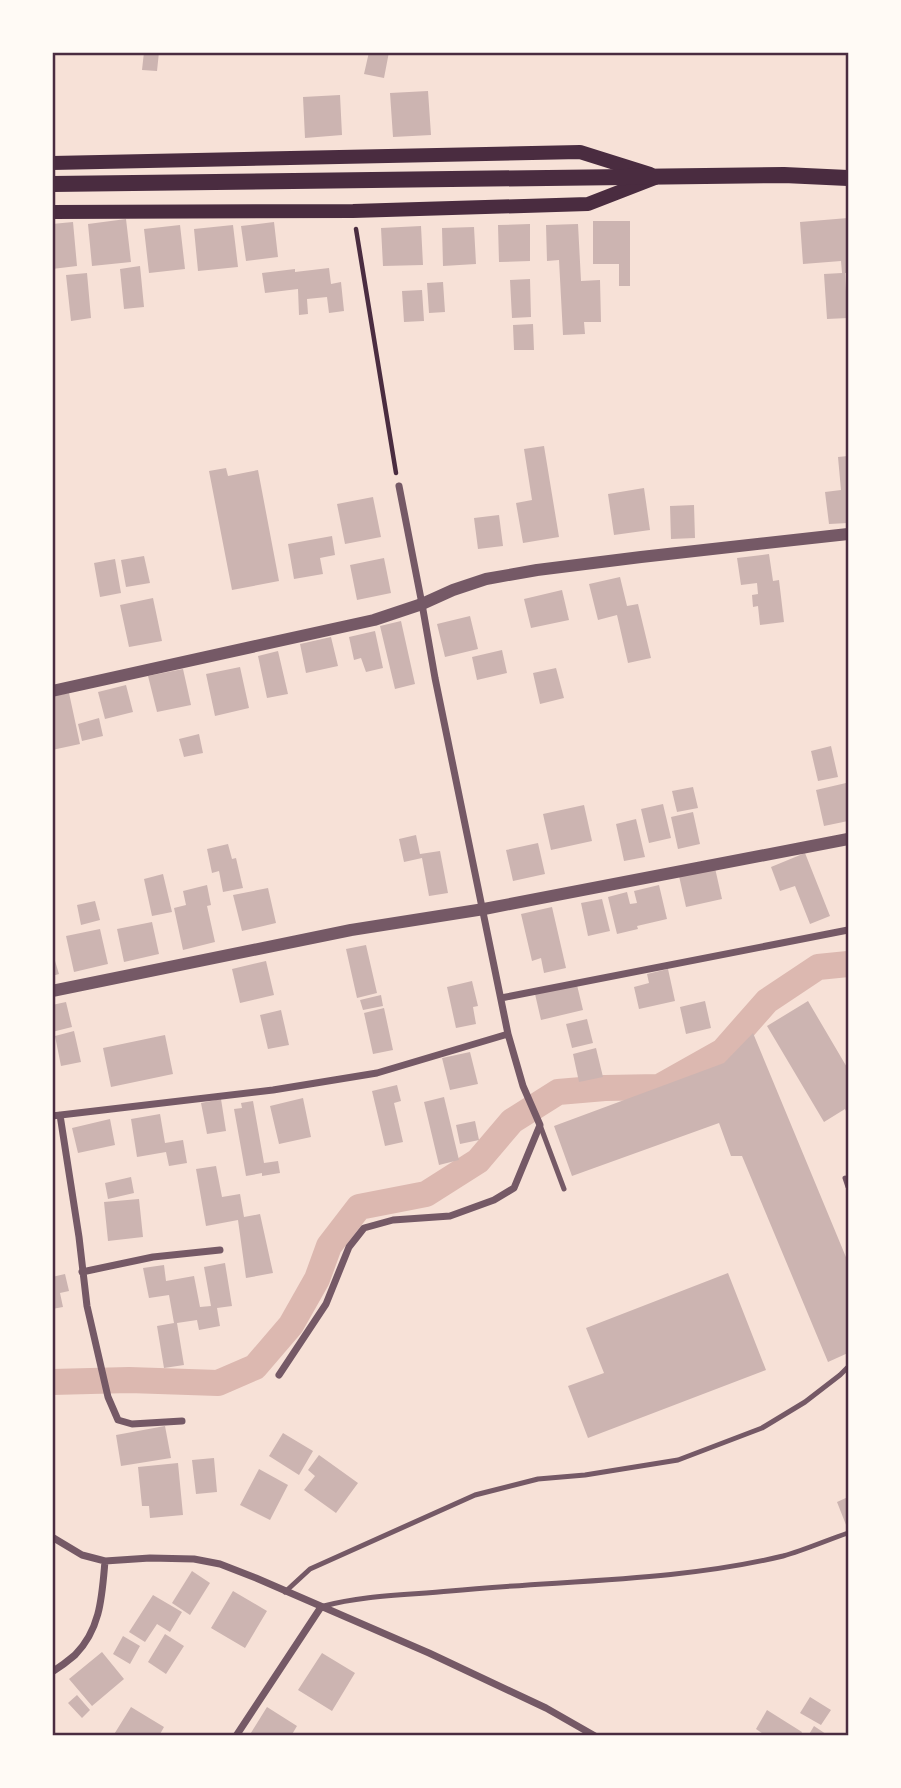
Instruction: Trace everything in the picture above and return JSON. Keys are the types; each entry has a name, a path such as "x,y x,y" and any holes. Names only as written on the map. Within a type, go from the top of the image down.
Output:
{"main road":[{"path":"52,163 580,152 658,177"},
{"path":"52,184 784,175 849,178"},
{"path":"52,212 353,211 588,204 658,177"}],"street":[{"path":"279,1376 327,1304 349,1247 364,1228 393,1220 450,1216 494,1200 514,1188 540,1125 523,1086 508,1034 435,678 399,486"},
{"path":"52,691 374,620 486,579 537,570 849,534"},
{"path":"52,991 351,929 484,909 849,839"},
{"path":"501,998 849,930"},
{"path":"181,1420 132,1424 118,1420 108,1398 87,1306 79,1237 56,1116 273,1090 377,1073 508,1034"},
{"path":"82,1272 153,1257 219,1250"},
{"path":"52,1537 82,1555 104,1560 194,1559 220,1564 441,1658 546,1708 595,1735"},
{"path":"52,1672 75,1655 89,1636 100,1610 104,1560"},
{"path":"236,1735 321,1607"}],"lane":[{"path":"540,1125 564,1189"},
{"path":"845,1178 849,1187"},
{"path":"285,1592 310,1569 475,1495 538,1479 584,1475 678,1460 762,1428 805,1402 849,1367"},
{"path":"321,1607 359,1600 493,1587 716,1569 785,1555 848,1533"}],"path":[{"path":"353,211 399,486"}],"building":[{"path":"144,52 159,52 157,71 142,70"},
{"path":"369,52 389,52 384,78 364,74"},
{"path":"428,91 431,135 393,137 390,93"},
{"path":"340,95 342,135 305,138 303,97"},
{"path":"848,218 848,273 845,273 848,318 827,319 824,274 842,273 841,261 803,264 800,222"},
{"path":"126,219 131,262 92,266 88,224"},
{"path":"593,221 630,221 630,286 619,286 619,264 593,264"},
{"path":"73,222 77,266 52,269 52,224"},
{"path":"274,222 278,257 246,261 241,226"},
{"path":"530,224 530,261 499,262 498,225"},
{"path":"578,224 581,281 600,280 601,322 584,322 585,334 563,335 559,260 547,261 546,225"},
{"path":"180,225 185,269 149,273 144,229"},
{"path":"233,225 238,267 198,271 194,229"},
{"path":"421,226 423,265 383,266 381,228"},
{"path":"474,227 476,264 443,266 442,228"},
{"path":"140,266 144,307 124,309 120,269"},
{"path":"329,268 331,284 341,282 344,311 329,313 327,297 307,299 308,314 299,315 298,289 265,293 262,273"},
{"path":"87,273 91,318 71,321 66,275"},
{"path":"530,279 531,317 512,318 510,280"},
{"path":"443,282 445,312 429,313 427,283"},
{"path":"422,290 424,321 404,322 402,291"},
{"path":"533,324 534,350 514,350 513,325"},
{"path":"544,446 559,537 523,543 516,503 532,500 524,449"},
{"path":"848,456 848,523 829,524 825,492 841,490 838,457"},
{"path":"226,468 228,476 258,470 279,581 232,590 209,471"},
{"path":"644,488 650,530 614,535 608,494"},
{"path":"373,497 381,537 345,544 337,504"},
{"path":"694,505 695,538 671,539 670,506"},
{"path":"499,515 503,546 478,549 474,518"},
{"path":"332,536 335,555 320,558 323,574 294,579 288,544"},
{"path":"769,554 773,581 779,580 784,622 760,625 758,606 753,607 752,595 758,594 757,583 741,585 737,558"},
{"path":"144,556 150,583 126,587 121,560"},
{"path":"384,558 391,593 357,600 350,565"},
{"path":"115,559 121,593 100,597 94,563"},
{"path":"620,577 627,606 638,604 651,658 628,663 617,615 598,620 589,584"},
{"path":"562,590 569,620 531,628 524,599"},
{"path":"153,598 162,641 129,647 120,605"},
{"path":"470,616 478,649 445,657 437,624"},
{"path":"401,621 415,684 395,689 380,626"},
{"path":"375,631 383,668 366,672 361,658 354,660 349,637"},
{"path":"331,637 338,666 306,673 300,644"},
{"path":"502,650 507,673 477,680 472,657"},
{"path":"278,651 288,694 267,698 258,656"},
{"path":"240,667 249,708 215,716 206,674"},
{"path":"556,668 564,698 540,704 533,673"},
{"path":"183,669 191,705 157,712 148,676"},
{"path":"126,685 133,712 105,719 98,692"},
{"path":"69,693 80,744 52,750 52,696"},
{"path":"99,718 103,736 82,741 78,724"},
{"path":"199,734 203,753 184,757 179,739"},
{"path":"831,746 838,777 818,781 811,751"},
{"path":"846,783 848,821 824,826 816,790"},
{"path":"693,787 698,808 677,812 672,791"},
{"path":"663,804 671,838 649,843 641,809"},
{"path":"584,805 592,841 551,850 543,814"},
{"path":"693,812 700,844 678,849 671,817"},
{"path":"636,819 645,857 624,861 616,824"},
{"path":"416,835 420,854 440,851 448,893 429,896 422,858 404,862 399,839"},
{"path":"538,843 545,874 513,881 506,850"},
{"path":"228,844 232,859 236,858 243,888 223,892 219,871 212,873 207,849"},
{"path":"805,853 830,916 810,924 795,886 780,891 771,867"},
{"path":"715,868 722,899 686,907 679,876"},
{"path":"163,874 172,912 152,916 144,879"},
{"path":"207,885 211,905 207,906 215,942 183,950 174,908 186,905 183,891"},
{"path":"659,885 667,919 617,934 608,897 627,892 630,904 637,903 634,891"},
{"path":"268,888 276,923 242,931 233,895"},
{"path":"602,899 610,931 588,936 581,903"},
{"path":"95,901 100,920 81,925 77,905"},
{"path":"552,907 566,968 544,973 541,958 532,961 521,914"},
{"path":"152,922 159,954 124,962 117,929"},
{"path":"100,929 108,964 74,972 66,936"},
{"path":"366,945 377,993 357,998 346,949"},
{"path":"52,951 59,974 52,976"},
{"path":"266,961 274,995 240,1003 232,969"},
{"path":"668,969 675,1001 639,1009 634,987 649,983 647,974"},
{"path":"472,981 478,1006 473,1007 476,1024 456,1028 447,987"},
{"path":"577,985 583,1010 541,1020 535,994"},
{"path":"381,995 383,1006 363,1010 360,1000"},
{"path":"705,1001 711,1028 686,1034 680,1007"},
{"path":"808,1001 848,1069 848,1115 845,1109 824,1122 767,1026"},
{"path":"66,1002 72,1027 52,1032 52,1005"},
{"path":"384,1008 393,1050 373,1054 364,1013"},
{"path":"281,1010 289,1045 268,1049 260,1015"},
{"path":"587,1019 593,1043 572,1048 566,1024"},
{"path":"74,1031 81,1062 61,1066 55,1036"},
{"path":"753,1033 848,1262 848,1353 828,1362 742,1156 731,1156 719,1123 572,1176 554,1126 724,1063"},
{"path":"165,1035 173,1074 111,1087 103,1048"},
{"path":"596,1048 603,1077 579,1082 573,1054"},
{"path":"470,1052 478,1084 450,1090 442,1058"},
{"path":"397,1085 401,1101 394,1103 403,1142 385,1146 372,1091"},
{"path":"444,1097 459,1160 439,1165 424,1102"},
{"path":"303,1098 311,1137 279,1144 270,1106"},
{"path":"221,1099 226,1131 207,1134 201,1103"},
{"path":"253,1101 264,1163 278,1161 280,1173 246,1176 234,1109 242,1108 241,1103"},
{"path":"160,1114 165,1143 183,1140 187,1163 169,1166 166,1152 137,1157 131,1119"},
{"path":"110,1119 115,1145 78,1153 72,1128"},
{"path":"475,1121 479,1140 460,1144 456,1125"},
{"path":"216,1166 222,1197 240,1194 244,1217 260,1214 273,1273 246,1278 238,1220 206,1226 196,1169"},
{"path":"131,1177 134,1193 108,1199 105,1183"},
{"path":"139,1199 143,1237 108,1241 104,1202"},
{"path":"225,1263 232,1306 217,1308 220,1326 199,1330 197,1320 177,1323 184,1365 164,1368 157,1326 174,1323 169,1295 149,1298 143,1268 164,1265 166,1281 194,1276 200,1307 211,1306 204,1267"},
{"path":"728,1273 766,1370 588,1438 568,1386 604,1373 586,1328"},
{"path":"65,1274 69,1291 60,1293 63,1307 52,1309 52,1277"},
{"path":"165,1426 171,1458 121,1466 116,1435"},
{"path":"283,1433 313,1451 299,1475 269,1456"},
{"path":"319,1455 358,1483 336,1513 304,1490 315,1476 308,1470"},
{"path":"214,1458 217,1492 196,1494 192,1460"},
{"path":"178,1463 183,1515 150,1518 149,1506 142,1506 138,1467"},
{"path":"259,1469 288,1485 270,1520 240,1505"},
{"path":"848,1497 848,1530 837,1502"},
{"path":"192,1571 210,1583 190,1615 172,1603"},
{"path":"233,1591 267,1611 245,1648 211,1628"},
{"path":"153,1595 182,1612 170,1632 157,1624 145,1642 129,1632"},
{"path":"165,1634 184,1646 166,1674 148,1662"},
{"path":"123,1636 140,1646 130,1664 113,1654"},
{"path":"102,1652 124,1679 92,1706 69,1679"},
{"path":"322,1653 355,1673 332,1711 298,1690"},
{"path":"77,1695 90,1710 82,1718 68,1703"},
{"path":"810,1697 831,1710 821,1725 800,1713"},
{"path":"131,1707 164,1727 159,1736 113,1736"},
{"path":"267,1707 297,1726 291,1736 249,1736"},
{"path":"767,1710 802,1732 800,1736 766,1736 756,1729"},
{"path":"814,1726 829,1736 808,1736"}],"waterway":[{"path":"52,1382 129,1380 218,1383 255,1367 291,1325 317,1279 329,1246 359,1207 426,1194 478,1161 512,1121 558,1092 659,1087 723,1051 767,1001 818,967 848,964"}]}
